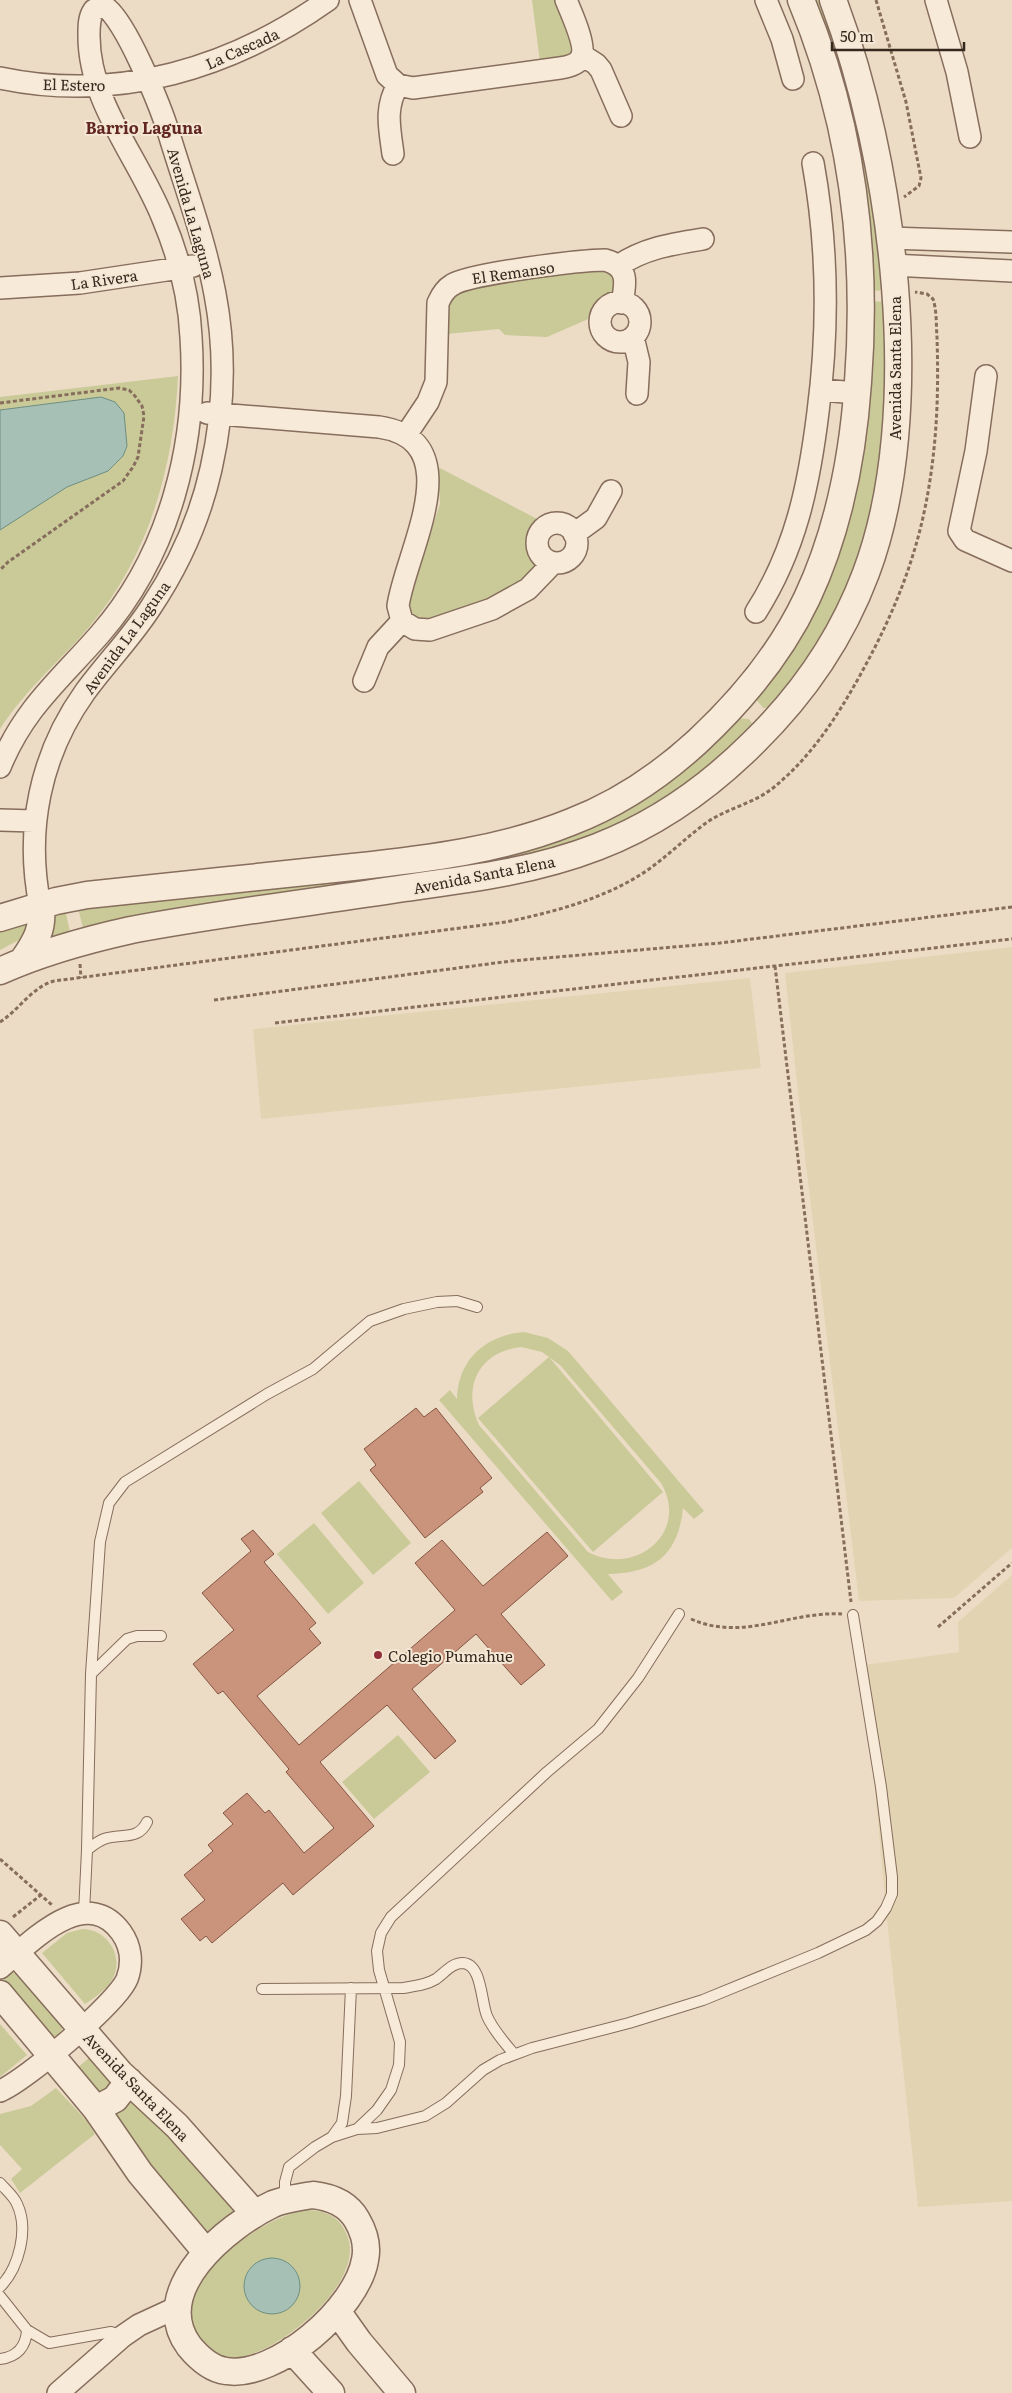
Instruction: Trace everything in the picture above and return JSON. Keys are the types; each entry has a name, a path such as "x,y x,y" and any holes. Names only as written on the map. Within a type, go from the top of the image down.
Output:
{"street":[{"name":"La Cascada","path":"149,81 203,66 249,48 290,26 328,0"},
{"path":"360,0 385,69 391,80 398,85 413,88 433,87 560,68 574,64 582,55 582,43 566,0"},
{"path":"766,0 782,39 793,79"},
{"name":"Avenida Santa Elena","path":"0,918 87,895 416,860 520,840 597,811 638,787 687,751 737,702 772,657 794,623 825,555 845,482 857,393 862,292 854,186 848,151 828,72 801,0"},
{"name":"Avenida Santa Elena","path":"0,971 23,960 77,942 144,927 491,876 567,858 631,832 684,801 735,762 769,728 833,644 858,594 882,522 892,468 897,405 897,340 889,238 870,119 860,80 833,0"},
{"path":"936,0 957,72 970,137"},
{"name":"Avenida La Laguna","path":"0,767 15,735 31,709 109,623 140,579 168,516 183,458 190,411 192,362 190,324 180,268 153,196 97,86 90,50 90,18 99,3 113,12 149,81 164,117 208,264 215,294 221,342 220,414 206,489 181,555 150,610 87,690 65,724 43,779 34,821 33,858 40,906"},
{"path":"582,55 596,64 601,70 621,116"},
{"name":"El Estero","path":"0,78 49,85 97,86 149,81"},
{"path":"393,154 388,112 398,85"},
{"path":"756,612 783,565 796,528 811,466 821,390 825,350 827,275 820,201 813,163"},
{"path":"889,238 1012,242"},
{"path":"622,303 626,278 618,266 643,252 664,245 703,239"},
{"name":"El Remanso","path":"406,435 434,389 437,374 438,303 442,295 452,284 475,277 598,260 612,262 618,266"},
{"name":"La Rivera","path":"0,288 80,283 208,264"},
{"path":"892,265 1012,271"},
{"path":"622,303 634,308 640,320 637,332 633,337 622,342 616,342 610,340 602,331 600,320 610,305 622,303"},
{"path":"633,337 639,362 637,394"},
{"path":"986,376 976,452 959,531 965,540 1012,561"},
{"path":"821,390 857,393"},
{"path":"190,411 380,427 406,435 414,443 425,462 429,481 426,508 399,600 399,612 402,621 415,629 430,630 492,609 528,589 553,563"},
{"path":"574,534 596,518 611,491"},
{"path":"553,524 565,525 574,534 576,544 573,555 564,562 553,563 547,561 539,552 537,540 542,529 553,524"},
{"path":"364,681 378,647 402,621"},
{"path":"737,702 750,705 761,711 769,728"},
{"path":"0,820 34,821"},
{"path":"23,960 39,932 42,916 40,906"},
{"path":"0,2092 16,2083 52,2054 117,1996 128,1977 130,1966 128,1945 118,1928 104,1918 74,1916 52,1925 8,1961"},
{"name":"Avenida Santa Elena","path":"5,1927 8,1961 80,2028 129,2081 177,2126 255,2214"},
{"path":"0,1994 96,2109 140,2173 206,2252"},
{"path":"96,2109 114,2099 129,2081"},
{"path":"313,2195 338,2201 355,2217 361,2228 366,2247 363,2269 355,2286 337,2311 308,2339 292,2350 275,2360 246,2370 226,2371 216,2368 205,2362 187,2343 179,2319 178,2307 184,2284 206,2252 255,2214 285,2200 313,2195"},
{"path":"58,2393 139,2324 178,2307"},
{"path":"337,2311 365,2349 402,2393"},
{"path":"292,2350 330,2393"}],"lane":[{"path":"74,1916 87,1850 91,1674 100,1542 109,1503 125,1482 267,1394 313,1369 370,1321 404,1309 436,1302 457,1301 477,1308"},
{"path":"357,2129 377,2110 391,2090 399,2066 400,2042 379,1970 377,1950 381,1934 391,1917 540,1779 598,1729 638,1678 679,1614"},
{"path":"285,2200 285,2182 289,2167 315,2147 332,2137 357,2129 377,2128 425,2116 446,2103 483,2070 514,2054 629,2023 703,2000 818,1954 866,1930 876,1921 886,1908 892,1894 892,1877 882,1787 852,1615"},
{"path":"91,1674 127,1639 137,1636 161,1636"},
{"path":"87,1850 104,1838 137,1834 144,1829 147,1822"},
{"path":"262,1989 385,1988 423,1985 437,1978 451,1966 463,1963 472,1967 480,1979 481,1997 487,2016 498,2036 514,2054"},
{"path":"332,2137 342,2123 346,2096 351,1988"},
{"path":"0,2183 17,2203 22,2234 17,2260 0,2287"},
{"path":"0,2296 27,2330 50,2343 111,2332 123,2336"},
{"path":"0,2359 8,2358 19,2351 26,2338 27,2330"}],"path":[{"path":"876,0 901,83 921,178 918,186 904,197"},
{"path":"0,1022 12,1014 46,983 506,922 560,909 623,885 653,866 710,821 760,797 774,787 817,744 834,722 891,618 916,549 933,463 938,351 933,300 927,294 916,292"},
{"path":"0,403 120,388 129,390 135,396 142,406 144,416 138,457 123,481 0,570"},
{"path":"214,1000 511,961 720,943 1012,907"},
{"path":"275,1023 1012,939"},
{"path":"79,957 81,978"},
{"path":"679,1614 705,1625 722,1629 739,1628 809,1616 852,1615 775,966"},
{"path":"938,1627 1012,1563"},
{"path":"0,1860 42,1894 74,1916"},
{"path":"5,1927 42,1894"}],"shaded area":[{"path":"101,397 115,402 124,413 127,446 123,456 108,471 67,487 0,530 0,410"},
{"path":"1012,947 1012,1548 954,1598 859,1601 806,1165 785,973"},
{"path":"750,978 761,1068 261,1119 253,1029"},
{"path":"1012,1575 1012,2201 918,2207 886,1911 864,1665 959,1652 958,1622"},
{"path":"267,2258 277,2258 292,2266 298,2275 300,2286 298,2297 292,2306 277,2314 267,2314 256,2309 249,2302 244,2291 244,2281 249,2270 256,2263"}],"green space":[{"path":"532,0 559,0 573,35 572,55 540,62"},
{"path":"813,0 824,0 864,135 883,287 879,291 872,290 870,226 861,168"},
{"path":"594,266 615,270 616,295 597,308 593,317 547,337 505,335 499,329 447,334 447,303 460,289"},
{"path":"871,301 885,302 888,354 880,483 851,584 803,669 770,708 763,708 756,699 802,631"},
{"path":"178,376 171,443 164,476 155,509 143,540 128,570 111,599 90,626 20,701 0,729 0,397"},
{"path":"438,467 539,520 531,539 537,568 509,594 426,621 420,620 411,612 409,597 440,504"},
{"path":"737,718 749,719 754,726 697,779 617,827 520,860 83,928 78,908 334,881 495,854"},
{"path":"65,909 70,932 45,941 52,913"},
{"path":"29,920 21,939 0,950 0,929"},
{"path":"524,1332 548,1338 568,1351 704,1511 694,1519 683,1508 676,1538 661,1559 638,1570 608,1574 623,1592 612,1601 439,1400 450,1390 457,1399 463,1372 469,1361 486,1344 510,1334","holes":["521,1347 542,1352 560,1365 661,1483 668,1501 669,1518 663,1533 653,1545 640,1554 624,1559 606,1558 588,1552 479,1425 472,1398 473,1385 484,1364 506,1350"]},
{"path":"549,1357 663,1492 593,1552 478,1418"},
{"path":"359,1481 411,1543 373,1575 321,1513"},
{"path":"314,1523 364,1583 328,1614 277,1554"},
{"path":"398,1735 430,1772 374,1819 342,1782"},
{"path":"82,1929 91,1930 106,1939 112,1946 116,1962 116,1971 112,1980 100,1994 85,2004 42,1953 67,1933"},
{"path":"13,1973 19,1974 64,2026 58,2036 52,2037 3,1985 5,1977"},
{"path":"0,2024 27,2055 0,2077"},
{"path":"91,2056 113,2080 112,2087 97,2094 76,2069"},
{"path":"56,2088 86,2120 95,2134 20,2193 11,2179 22,2169 0,2145 0,2114 31,2106"},
{"path":"131,2101 156,2120 235,2208 233,2213 211,2235 203,2235 115,2116 127,2102"},
{"path":"306,2210 332,2216 344,2229 350,2247 347,2265 339,2284 308,2319 273,2345 241,2357 224,2358 214,2355 199,2341 193,2321 193,2300 204,2278 228,2252 259,2229 275,2220"}],"building":[{"path":"416,1408 424,1417 436,1408 492,1478 480,1488 483,1492 425,1538 370,1470 376,1465 364,1449"},
{"path":"253,1530 274,1554 264,1562 316,1623 309,1629 321,1643 257,1696 299,1745 455,1610 415,1563 442,1540 483,1586 547,1532 568,1556 501,1614 545,1665 521,1685 476,1634 412,1689 456,1741 435,1759 387,1705 320,1762 374,1826 293,1895 283,1883 212,1943 206,1936 200,1941 181,1919 205,1900 184,1875 213,1851 208,1845 233,1824 223,1813 247,1793 265,1813 269,1810 304,1853 334,1828 286,1772 289,1769 223,1691 218,1694 193,1664 234,1630 202,1593 251,1551 241,1539"}],"place":[{"name":"Colegio Pumahue","path":"378,1655"}],"district":[{"name":"Barrio Laguna","path":"144,127"}]}
